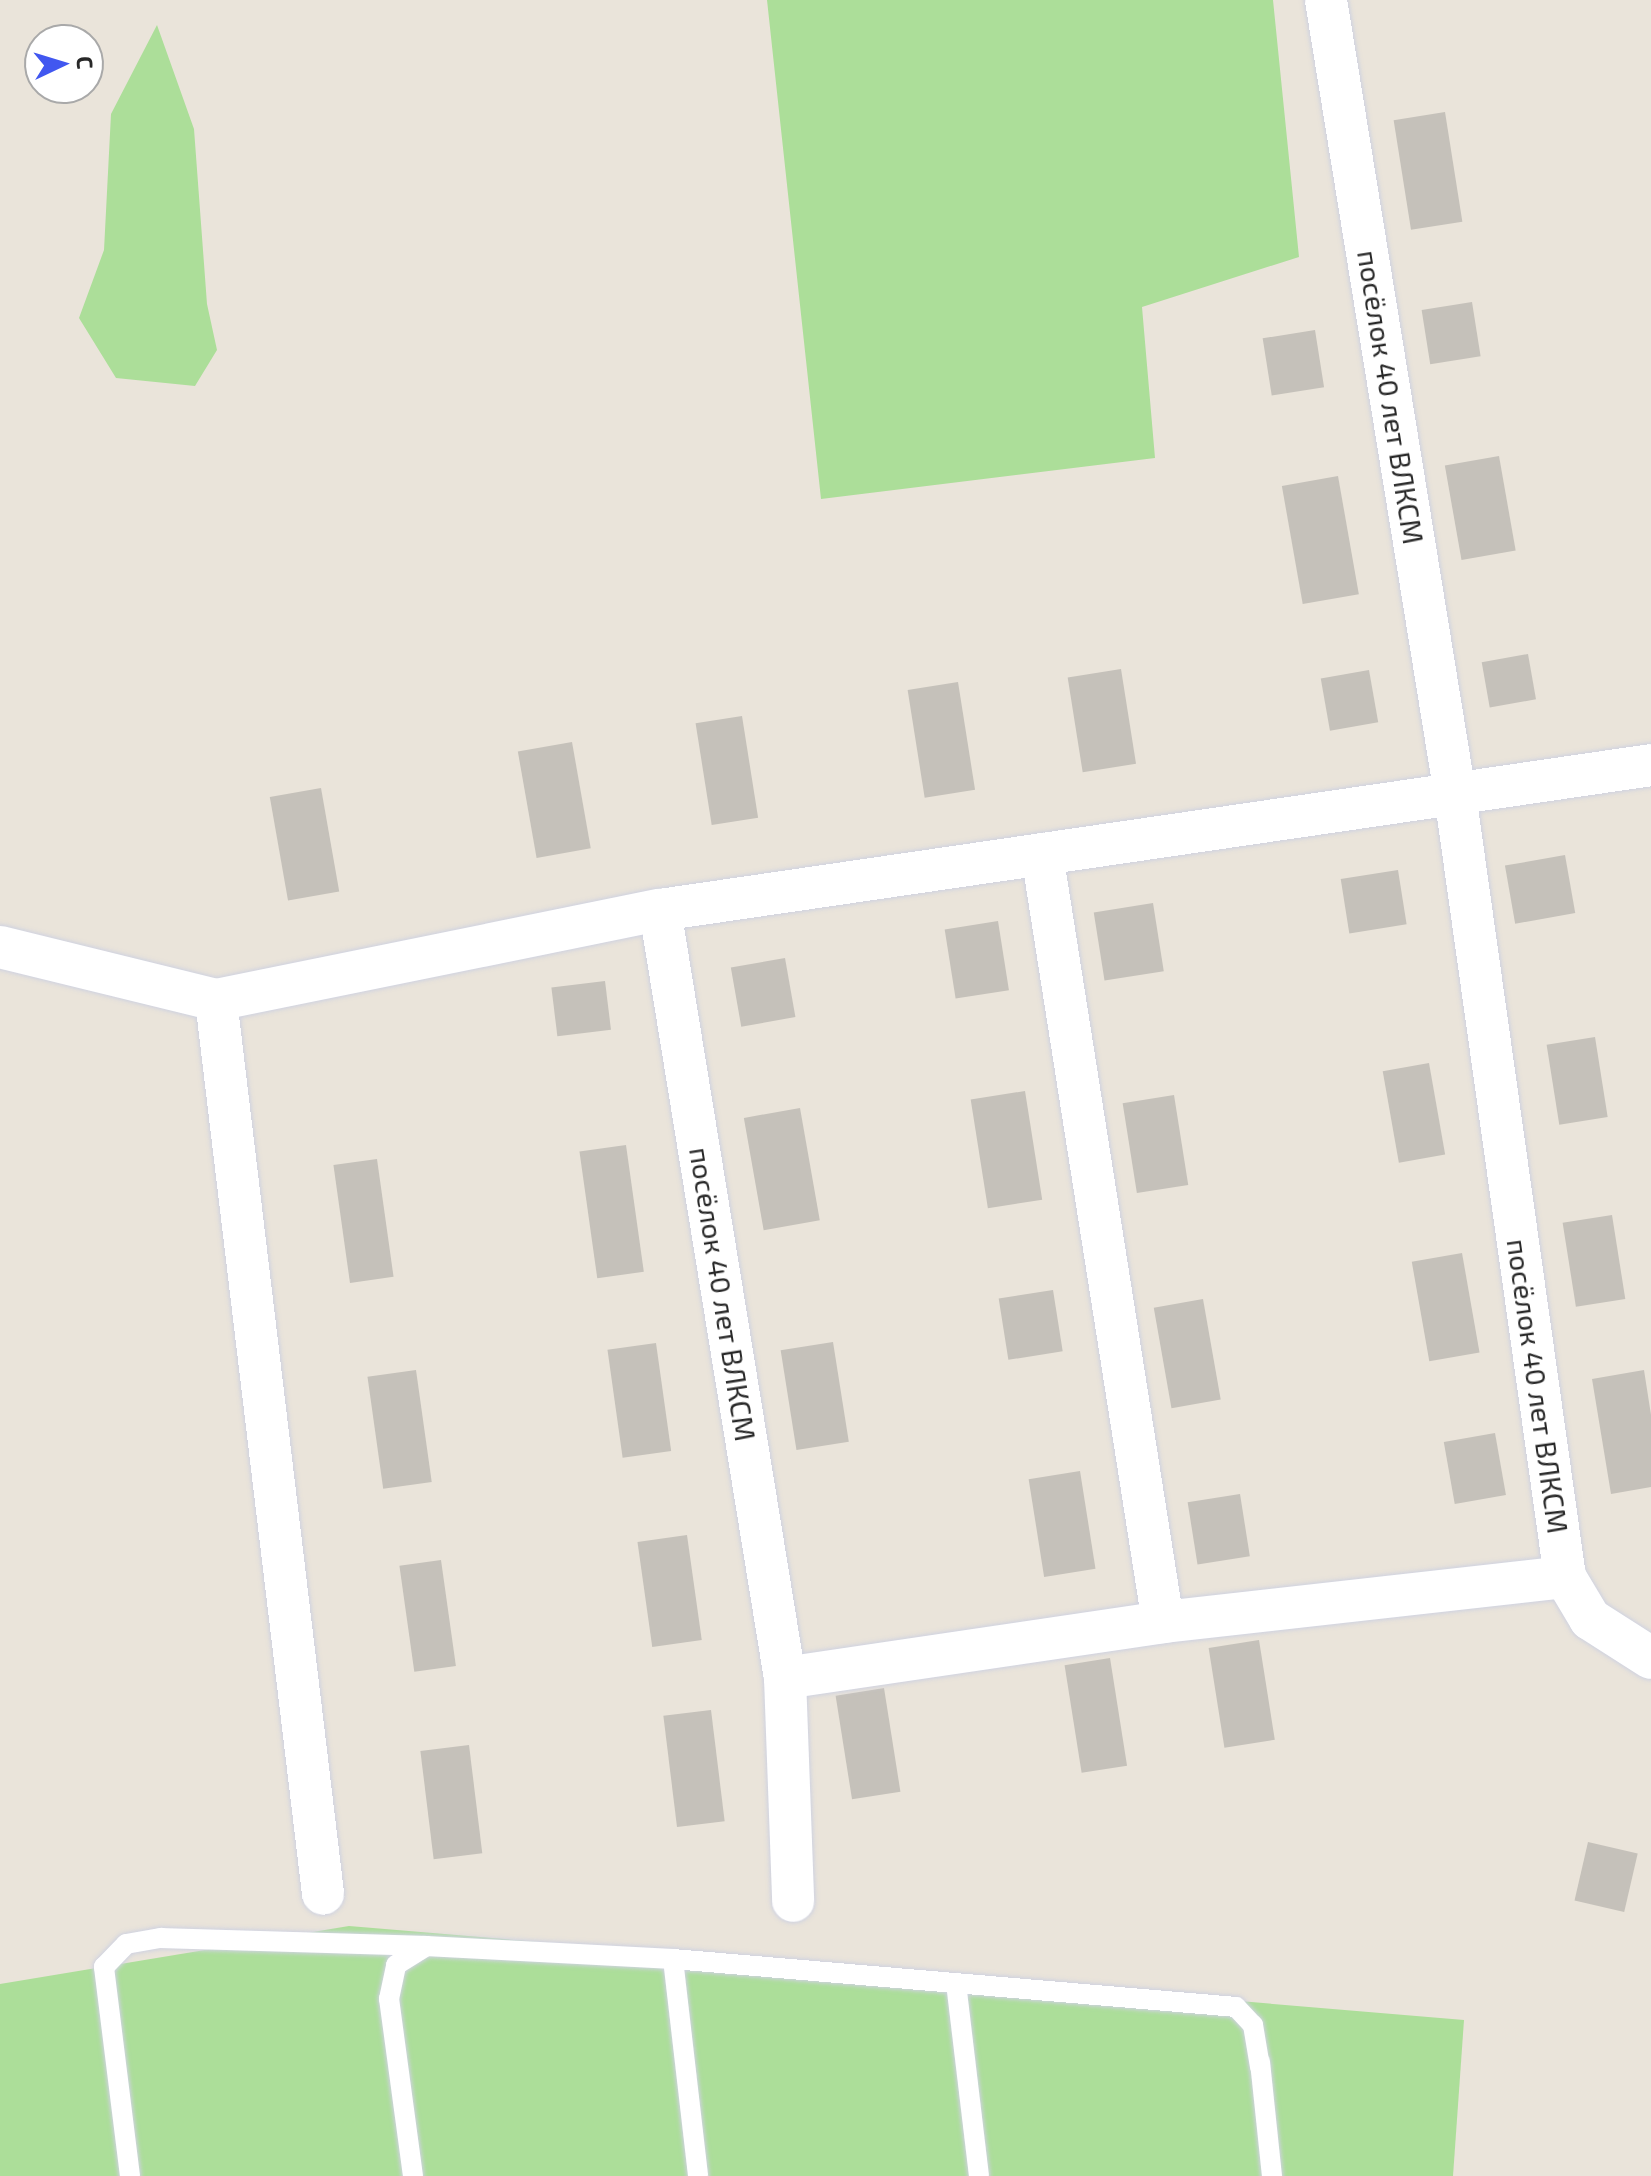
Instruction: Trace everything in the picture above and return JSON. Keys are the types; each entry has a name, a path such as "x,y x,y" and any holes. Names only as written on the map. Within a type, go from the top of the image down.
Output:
{"street":[{"name":"посёлок 40 лет ВЛКСМ","path":"1326,0 1455,794 1565,1577"},
{"path":"0,947 216,1000 660,910 1651,765"},
{"path":"1042,854 1163,1622"},
{"name":"посёлок 40 лет ВЛКСМ","path":"660,910 785,1678 793,1901"},
{"path":"216,1000 323,1894"},
{"path":"785,1678 1163,1622 1565,1577 1590,1619 1651,1658"}],"lane":[{"path":"130,2176 104,1967 126,1944 161,1938 426,1946 673,1959 1236,2007 1253,2025 1272,2176"},
{"path":"413,2176 389,1999 396,1965 426,1946"},
{"path":"673,1959 698,2176"},
{"path":"956,1983 979,2176"}],"green space":[{"path":"767,0 1273,0 1299,257 1142,307 1155,458 821,499"},
{"path":"157,25 194,129 207,304 217,350 195,386 116,378 79,318 104,250 111,114"},
{"path":"349,1926 1464,2020 1453,2176 0,2176 0,1984"}],"building":[{"path":"1445,112 1462,222 1411,230 1394,120"},
{"path":"1472,302 1481,356 1430,364 1422,310"},
{"path":"1315,330 1324,387 1272,396 1263,338"},
{"path":"1499,456 1516,551 1462,560 1445,466"},
{"path":"1338,476 1359,594 1303,604 1282,486"},
{"path":"1528,654 1536,699 1490,707 1482,662"},
{"path":"1121,669 1136,764 1083,772 1068,677"},
{"path":"1369,670 1378,722 1330,731 1321,679"},
{"path":"958,682 975,790 925,798 908,690"},
{"path":"742,716 758,818 712,825 696,723"},
{"path":"572,742 591,848 537,858 518,752"},
{"path":"321,788 339,891 288,900 270,797"},
{"path":"1565,855 1575,913 1515,924 1505,866"},
{"path":"1398,870 1407,924 1349,933 1341,879"},
{"path":"1153,903 1164,971 1105,981 1094,912"},
{"path":"998,921 1009,990 956,999 945,929"},
{"path":"785,958 795,1017 741,1027 731,968"},
{"path":"605,981 611,1030 557,1036 551,988"},
{"path":"1595,1037 1608,1117 1559,1125 1547,1045"},
{"path":"1429,1063 1445,1155 1399,1163 1383,1071"},
{"path":"1025,1091 1042,1200 988,1208 971,1100"},
{"path":"1174,1095 1188,1185 1137,1193 1123,1103"},
{"path":"800,1108 820,1220 764,1230 744,1118"},
{"path":"626,1145 644,1272 597,1278 579,1152"},
{"path":"377,1159 394,1277 350,1283 333,1165"},
{"path":"1612,1215 1625,1299 1576,1307 1563,1223"},
{"path":"1462,1253 1480,1352 1429,1361 1412,1262"},
{"path":"1053,1290 1063,1351 1008,1360 999,1299"},
{"path":"1203,1299 1221,1399 1171,1408 1154,1308"},
{"path":"833,1342 849,1442 796,1450 781,1350"},
{"path":"656,1343 671,1451 623,1458 607,1350"},
{"path":"416,1370 432,1482 383,1489 367,1377"},
{"path":"1644,1370 1651,1415 1651,1487 1611,1494 1592,1379"},
{"path":"1495,1433 1506,1495 1455,1504 1444,1442"},
{"path":"1080,1471 1095,1569 1044,1577 1029,1479"},
{"path":"1240,1494 1250,1556 1198,1565 1188,1502"},
{"path":"687,1535 702,1640 652,1647 637,1542"},
{"path":"441,1560 456,1666 414,1672 399,1566"},
{"path":"1259,1640 1275,1740 1224,1748 1209,1648"},
{"path":"1110,1658 1127,1766 1082,1773 1065,1665"},
{"path":"884,1688 900,1792 852,1799 836,1696"},
{"path":"711,1710 725,1821 677,1827 663,1716"},
{"path":"469,1745 482,1853 434,1859 420,1751"},
{"path":"1588,1842 1638,1853 1624,1912 1575,1900"}]}
